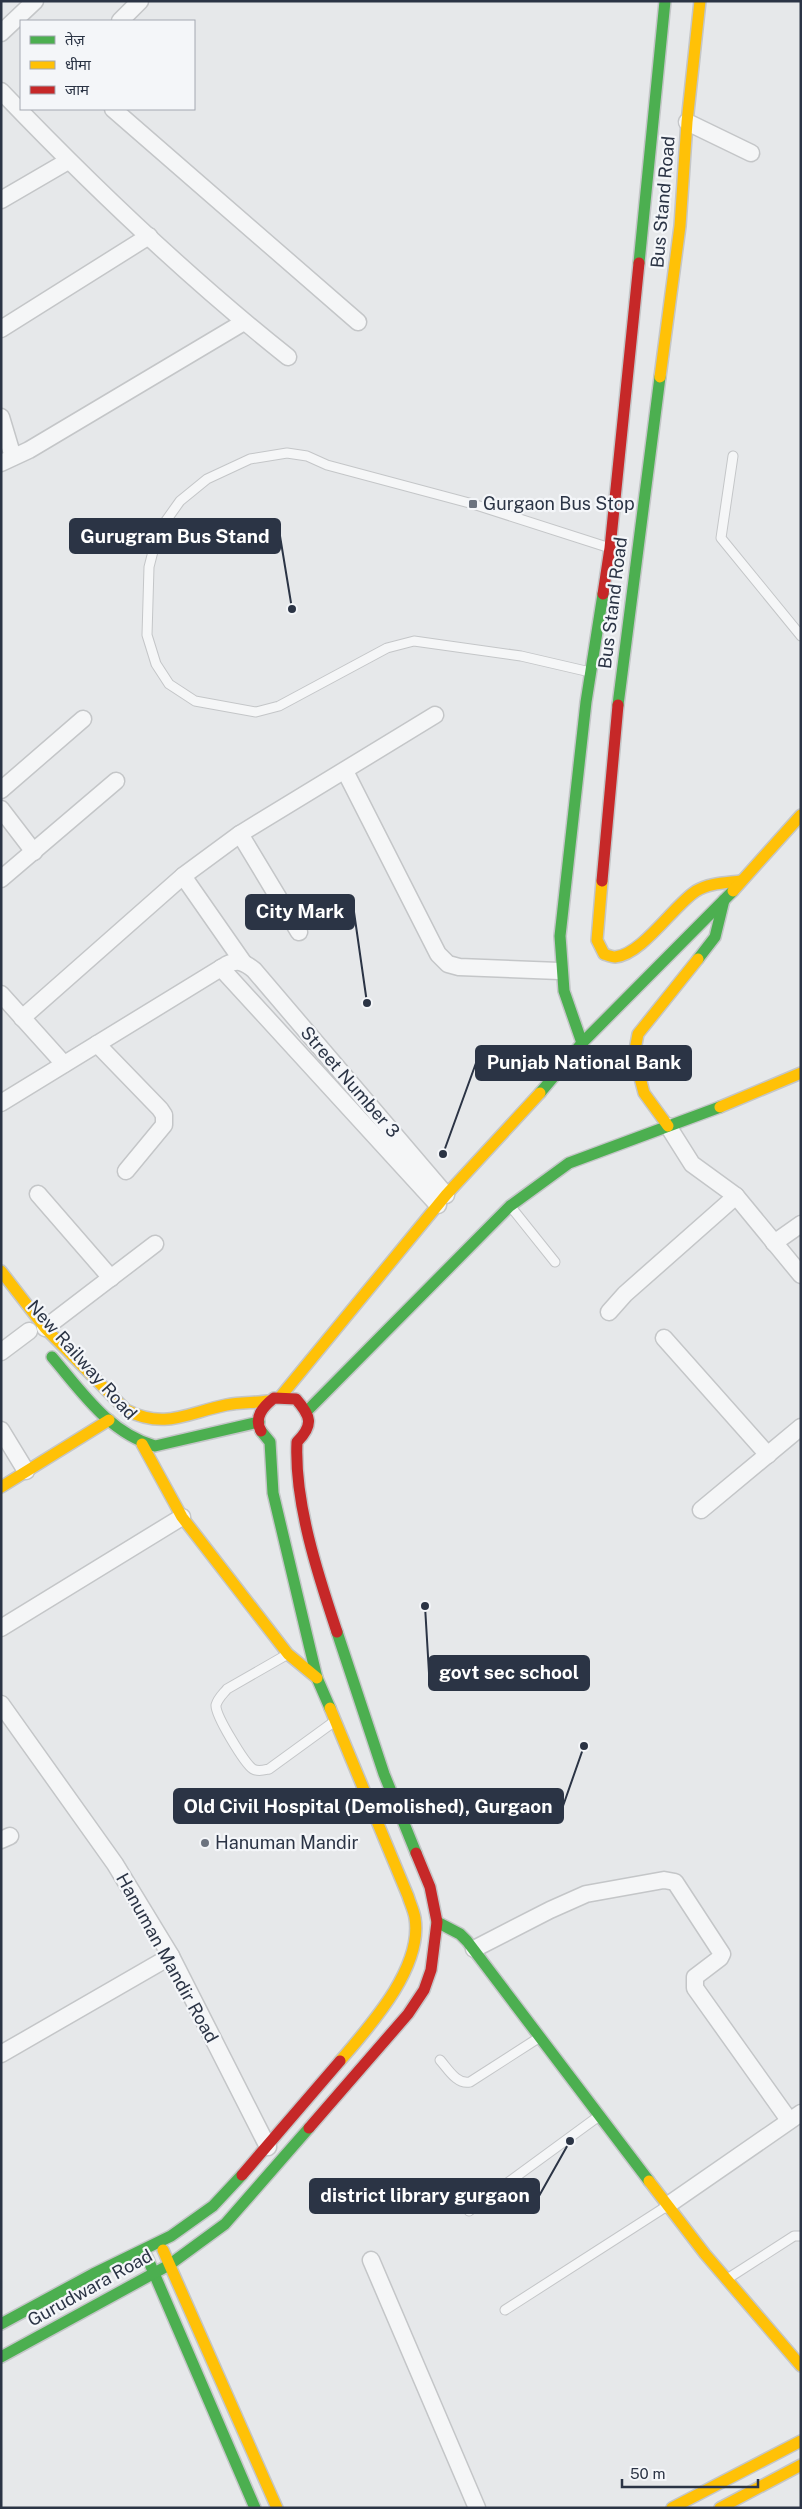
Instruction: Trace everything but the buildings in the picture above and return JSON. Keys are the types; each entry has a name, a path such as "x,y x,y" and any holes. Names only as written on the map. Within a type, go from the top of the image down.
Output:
{"main road":[{"name":"Bus Stand Road","path":"582,1043 568,1014 559,971 560,936 568,850 590,672 610,548 649,220 665,1"},
{"name":"Bus Stand Road","path":"700,1 676,225 617,715 597,940 600,951 606,957 613,959 636,948 695,892 714,884 741,881"},
{"path":"336,1720 317,1678 275,1502 270,1442 262,1434 258,1422 259,1414 268,1402 281,1396 442,1200 525,1111 582,1043 724,900 801,815"},
{"path":"668,1126 644,1094 634,1055 638,1034 715,937 724,900"},
{"path":"281,1396 296,1399 306,1411 510,1206 569,1163 732,1103 801,1073"},
{"name":"New Railway Road","path":"1,1271 35,1334 109,1420 125,1435 142,1444 155,1446 258,1422"},
{"name":"New Railway Road","path":"35,1334 126,1410 140,1419 159,1422 224,1405 268,1402"},
{"name":"Gurudwara Road","path":"1,2357 153,2272 169,2265 226,2224 408,2014 424,1990 431,1970 437,1922 430,1887 384,1774 315,1565 296,1465 297,1442 306,1432 309,1425 306,1411"},
{"path":"1,1486 109,1420"},
{"path":"142,1444 182,1517 288,1654 317,1678"},
{"name":"Gurudwara Road","path":"1,2324 93,2274 171,2236 213,2206 268,2147 380,2014 405,1972 413,1944 415,1919 408,1896 336,1720"},
{"path":"437,1922 460,1934 474,1950 726,2279 801,2366"},
{"path":"160,2241 277,2508"},
{"path":"143,2250 255,2508"},
{"path":"672,2508 801,2441"},
{"path":"720,2508 801,2465"}],"street":[{"path":"1,33 35,1"},
{"path":"121,20 140,1"},
{"path":"1,91 68,162 244,322 288,357"},
{"path":"114,110 358,322"},
{"path":"687,122 751,153"},
{"path":"1,200 68,162"},
{"path":"1,329 149,236"},
{"path":"1,417 7,460 29,450 244,322"},
{"path":"22,1018 183,876 240,834 435,715"},
{"path":"1,790 83,720"},
{"path":"345,771 438,954 448,964 459,967 559,971"},
{"path":"1,880 116,781"},
{"path":"1,809 34,852"},
{"path":"240,834 299,932"},
{"name":"Street Number 3","path":"183,876 248,966 442,1200"},
{"path":"1,1103 221,968 234,961 248,966"},
{"path":"221,968 442,1200"},
{"path":"1,994 64,1064"},
{"path":"97,1044 160,1109 166,1120 164,1125 126,1171"},
{"path":"668,1126 692,1164 736,1196 801,1276"},
{"path":"38,1194 111,1278"},
{"path":"609,1312 625,1294 736,1196"},
{"path":"774,1243 801,1224"},
{"path":"1,1352 35,1334 155,1244"},
{"path":"664,1338 768,1455"},
{"path":"701,1510 801,1427"},
{"path":"1,1430 26,1471"},
{"path":"1,1628 182,1517"},
{"name":"Hanuman Mandir Road","path":"1,1704 115,1864 171,1956 268,2147"},
{"path":"474,1950 550,1910 586,1894 664,1880 675,1882 722,1954 720,1958 695,1977 695,1988 795,2117 668,2205"},
{"path":"1,2054 171,1956"},
{"path":"371,2260 477,2508"}],"lane":[{"path":"590,672 520,656 414,641 387,648 278,706 256,712 194,701 169,684 156,664 147,635 149,567 158,532 180,501 207,479 250,459 287,453 307,456 327,465 473,504 610,548"},
{"path":"733,456 721,538 801,636"},
{"path":"510,1206 555,1262"},
{"path":"288,1654 227,1689 220,1696 216,1706 221,1722 253,1769 260,1771 269,1768 336,1720"},
{"path":"440,2060 458,2080 464,2083 470,2082 540,2037"},
{"path":"469,2211 601,2114"},
{"path":"505,2310 668,2205"},
{"path":"726,2279 794,2236 801,2236"}],"traffic: fast":[{"path":"639,263 665,1"},
{"path":"618,705 660,377"},
{"path":"582,1043 564,991 560,936 586,702 603,594"},
{"path":"540,1093 582,1043 733,891"},
{"path":"698,959 715,937 724,900"},
{"path":"307,1411 510,1206 569,1163 720,1107"},
{"path":"52,1357 86,1397 110,1421 124,1432 155,1446 259,1422"},
{"path":"261,1431 270,1442 273,1493 317,1678 330,1708"},
{"path":"337,1632 384,1774 416,1853"},
{"path":"437,1922 460,1934 467,1941 649,2181"},
{"path":"1,2357 169,2265 225,2224 309,2128"},
{"path":"1,2324 93,2274 171,2236 213,2206 242,2175"},
{"path":"147,2257 255,2508"}],"traffic: slow":[{"path":"660,377 680,226 687,122 700,1"},
{"path":"733,891 801,815"},
{"path":"602,881 597,940 604,954 615,957 636,948 696,891 712,885 741,881"},
{"path":"668,1126 644,1093 634,1055 638,1034 698,959"},
{"path":"720,1107 801,1073"},
{"path":"281,1396 446,1195 540,1093"},
{"path":"1,1271 45,1328 126,1410 140,1416 164,1419 176,1418 231,1404 268,1401"},
{"path":"1,1487 109,1420"},
{"path":"142,1444 182,1517 288,1654 317,1678"},
{"path":"330,1708 408,1896 415,1918 415,1937 411,1957 403,1976 379,2014 340,2061"},
{"path":"649,2181 705,2254 801,2366"},
{"path":"163,2250 277,2508"},
{"path":"672,2508 801,2441"},
{"path":"720,2508 801,2465"}],"traffic: jam":[{"path":"603,594 610,548 639,263"},
{"path":"602,881 618,705"},
{"path":"261,1431 258,1421 259,1417 263,1408 274,1398 296,1399 305,1410 308,1425 297,1442 299,1489 315,1563 337,1632"},
{"path":"309,2128 408,2014 424,1990 431,1970 437,1922 430,1887 416,1853"},
{"path":"242,2175 340,2061"}],"place":[{"name":"Gurgaon Bus Stop","path":"473,504"},
{"name":"Gurugram Bus Stand","path":"292,609"},
{"name":"City Mark","path":"367,1003"},
{"name":"Punjab National Bank","path":"443,1154"},
{"name":"govt sec school","path":"425,1606"},
{"name":"Old Civil Hospital (Demolished), Gurgaon","path":"584,1746"},
{"name":"Hanuman Mandir","path":"205,1843"},
{"name":"district library gurgaon","path":"570,2141"}]}
